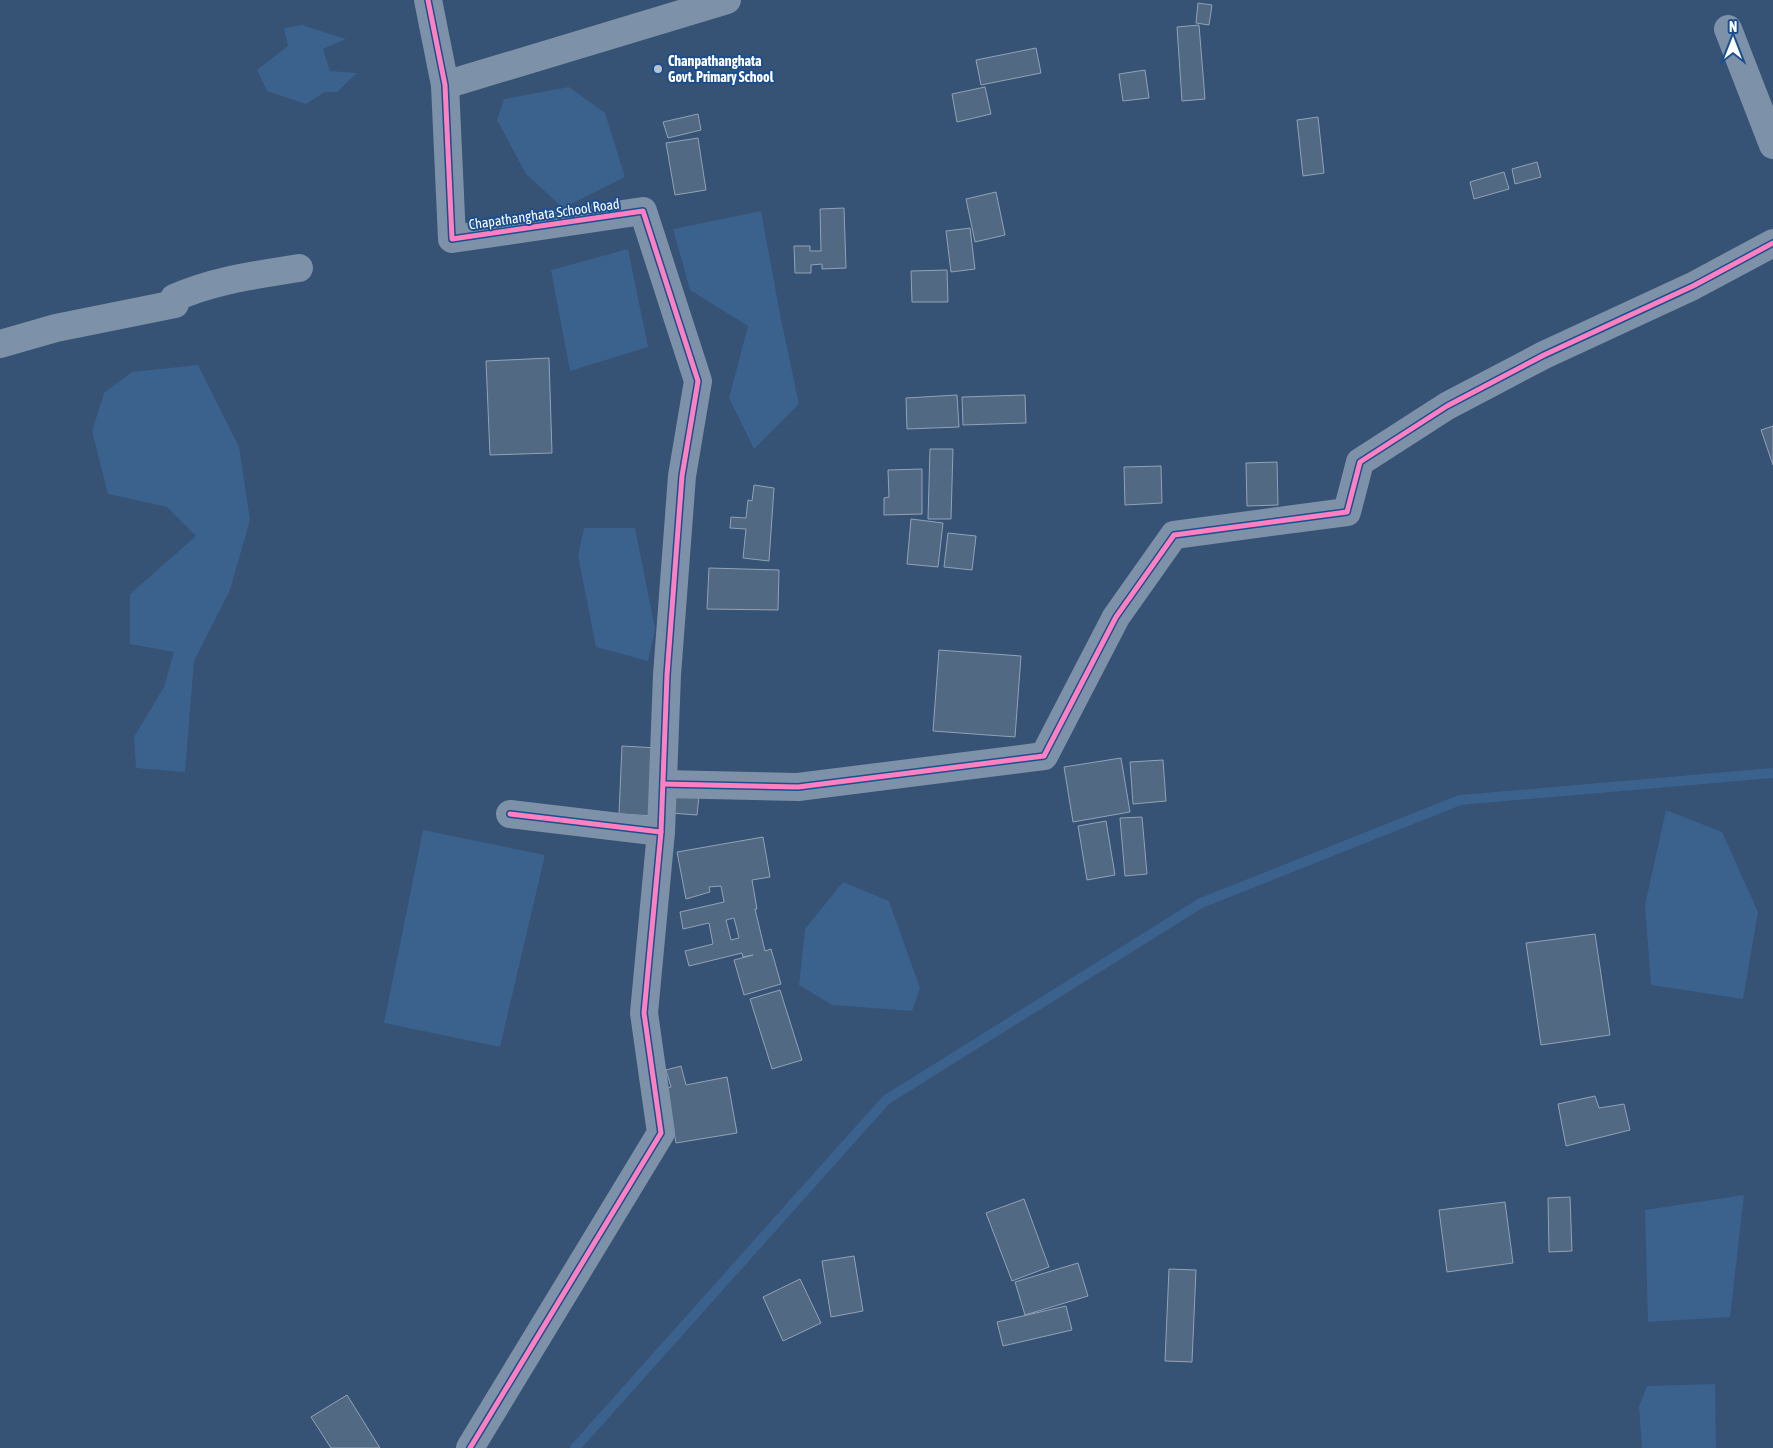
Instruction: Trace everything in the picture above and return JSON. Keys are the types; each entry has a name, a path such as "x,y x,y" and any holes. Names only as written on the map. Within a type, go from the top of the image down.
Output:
{"street":[{"name":"Chapathanghata School Road","path":"428,0 445,84 452,239 643,211 698,381 682,476 667,675 663,784"},
{"path":"445,84 727,0"},
{"path":"1728,28 1773,146"},
{"path":"470,1448 661,1133 644,1013 661,832 663,784 798,787 1044,756 1116,617 1174,534 1347,512 1360,462 1447,406 1544,355 1693,286 1773,243"},
{"path":"0,344 56,328 175,304 174,298 195,289 237,278 299,268"},
{"path":"510,814 661,832"}],"water":[{"path":"302,25 346,39 323,49 330,71 357,73 337,92 325,92 306,104 267,91 257,70 288,46 284,28"},
{"path":"569,87 605,113 625,177 563,208 526,174 497,120 504,99"},
{"path":"761,211 799,404 754,449 729,398 748,326 690,290 673,229"},
{"path":"628,249 648,347 570,371 551,270"},
{"path":"198,365 239,447 250,520 230,590 194,661 185,772 136,768 134,737 164,687 174,652 130,644 130,594 196,536 167,507 108,494 92,431 104,393 132,372"},
{"path":"584,528 635,528 655,629 648,661 596,647 578,556"},
{"path":"1666,810 1722,832 1758,912 1743,999 1651,985 1645,905"},
{"path":"423,830 545,855 500,1047 384,1023"},
{"path":"843,882 889,901 920,988 912,1011 832,1005 799,985 805,929"},
{"path":"1744,1195 1730,1317 1648,1322 1645,1210"},
{"path":"1715,1384 1716,1448 1642,1448 1639,1407 1647,1386"}],"building":[{"path":"1198,3 1212,5 1209,25 1196,23"},
{"path":"1199,25 1205,99 1182,101 1177,27"},
{"path":"1036,48 1041,73 981,85 976,60"},
{"path":"1145,70 1149,98 1123,101 1119,74"},
{"path":"985,87 991,114 957,122 952,94"},
{"path":"698,114 701,130 668,138 663,122"},
{"path":"1318,117 1324,173 1303,176 1297,120"},
{"path":"698,138 706,190 675,195 666,143"},
{"path":"1537,162 1541,177 1515,184 1512,169"},
{"path":"1504,172 1509,189 1474,199 1470,182"},
{"path":"996,192 1005,235 975,242 966,199"},
{"path":"844,208 846,268 822,269 822,264 811,265 811,273 795,273 794,246 810,246 810,251 821,251 820,209"},
{"path":"970,228 975,269 951,272 946,231"},
{"path":"947,270 948,302 912,302 911,271"},
{"path":"549,358 552,453 490,455 486,361"},
{"path":"957,395 959,427 907,429 906,398"},
{"path":"1025,395 1026,423 963,425 962,397"},
{"path":"1773,426 1773,465 1761,430"},
{"path":"930,449 953,449 951,519 928,519"},
{"path":"1277,462 1278,505 1247,506 1246,463"},
{"path":"1161,466 1162,503 1125,505 1124,467"},
{"path":"922,469 922,514 884,515 884,498 889,497 888,470"},
{"path":"754,485 774,488 769,561 743,558 746,529 730,528 731,517 746,518 748,500 752,501"},
{"path":"911,519 943,523 938,567 907,564"},
{"path":"948,533 976,536 972,570 944,567"},
{"path":"709,568 779,570 778,610 707,609"},
{"path":"939,650 1021,656 1015,737 933,731"},
{"path":"622,746 658,748 655,816 619,814"},
{"path":"1121,758 1130,812 1073,822 1064,767"},
{"path":"1163,760 1166,801 1133,804 1130,762"},
{"path":"672,794 699,796 697,815 670,813"},
{"path":"1142,817 1147,874 1125,876 1120,818"},
{"path":"1106,821 1115,875 1087,880 1078,826"},
{"path":"763,837 770,877 752,880 757,909 755,909 765,951 771,949 781,984 744,995 734,960 753,955 743,957 742,953 689,966 685,951 713,944 709,923 683,929 680,912 724,902 721,886 709,887 710,892 686,899 677,852","holes":["734,918 739,938 731,940 726,920"]},
{"path":"1595,934 1610,1035 1541,1045 1526,943"},
{"path":"780,990 802,1060 772,1069 750,999"},
{"path":"681,1066 686,1085 727,1077 737,1133 676,1143 666,1088 671,1087 666,1070"},
{"path":"1595,1096 1599,1108 1624,1104 1630,1130 1566,1146 1558,1104"},
{"path":"1570,1197 1572,1251 1549,1252 1548,1198"},
{"path":"1024,1199 1049,1267 1012,1281 986,1213"},
{"path":"1505,1202 1513,1263 1447,1272 1439,1210"},
{"path":"854,1256 863,1311 831,1317 822,1261"},
{"path":"1078,1263 1088,1296 1025,1315 1015,1282"},
{"path":"1169,1269 1196,1270 1192,1362 1165,1361"},
{"path":"800,1279 821,1323 783,1341 763,1297"},
{"path":"1066,1306 1072,1330 1003,1346 997,1322"},
{"path":"347,1395 380,1448 331,1448 311,1417"}],"waterway":[{"path":"575,1448 886,1100 1201,903 1460,800 1773,773"}],"cycle path":[{"path":"428,0 445,85 452,239 643,211 698,381 682,476 667,675 661,832"},
{"path":"663,784 798,787 1044,756 1116,617 1174,535 1347,512 1360,462 1447,406 1544,355 1693,286 1773,243"},
{"path":"470,1448 661,1133 644,1013 661,832 510,814"}],"place":[{"name":"Chanpathanghata Govt. Primary School","path":"658,69"}]}
